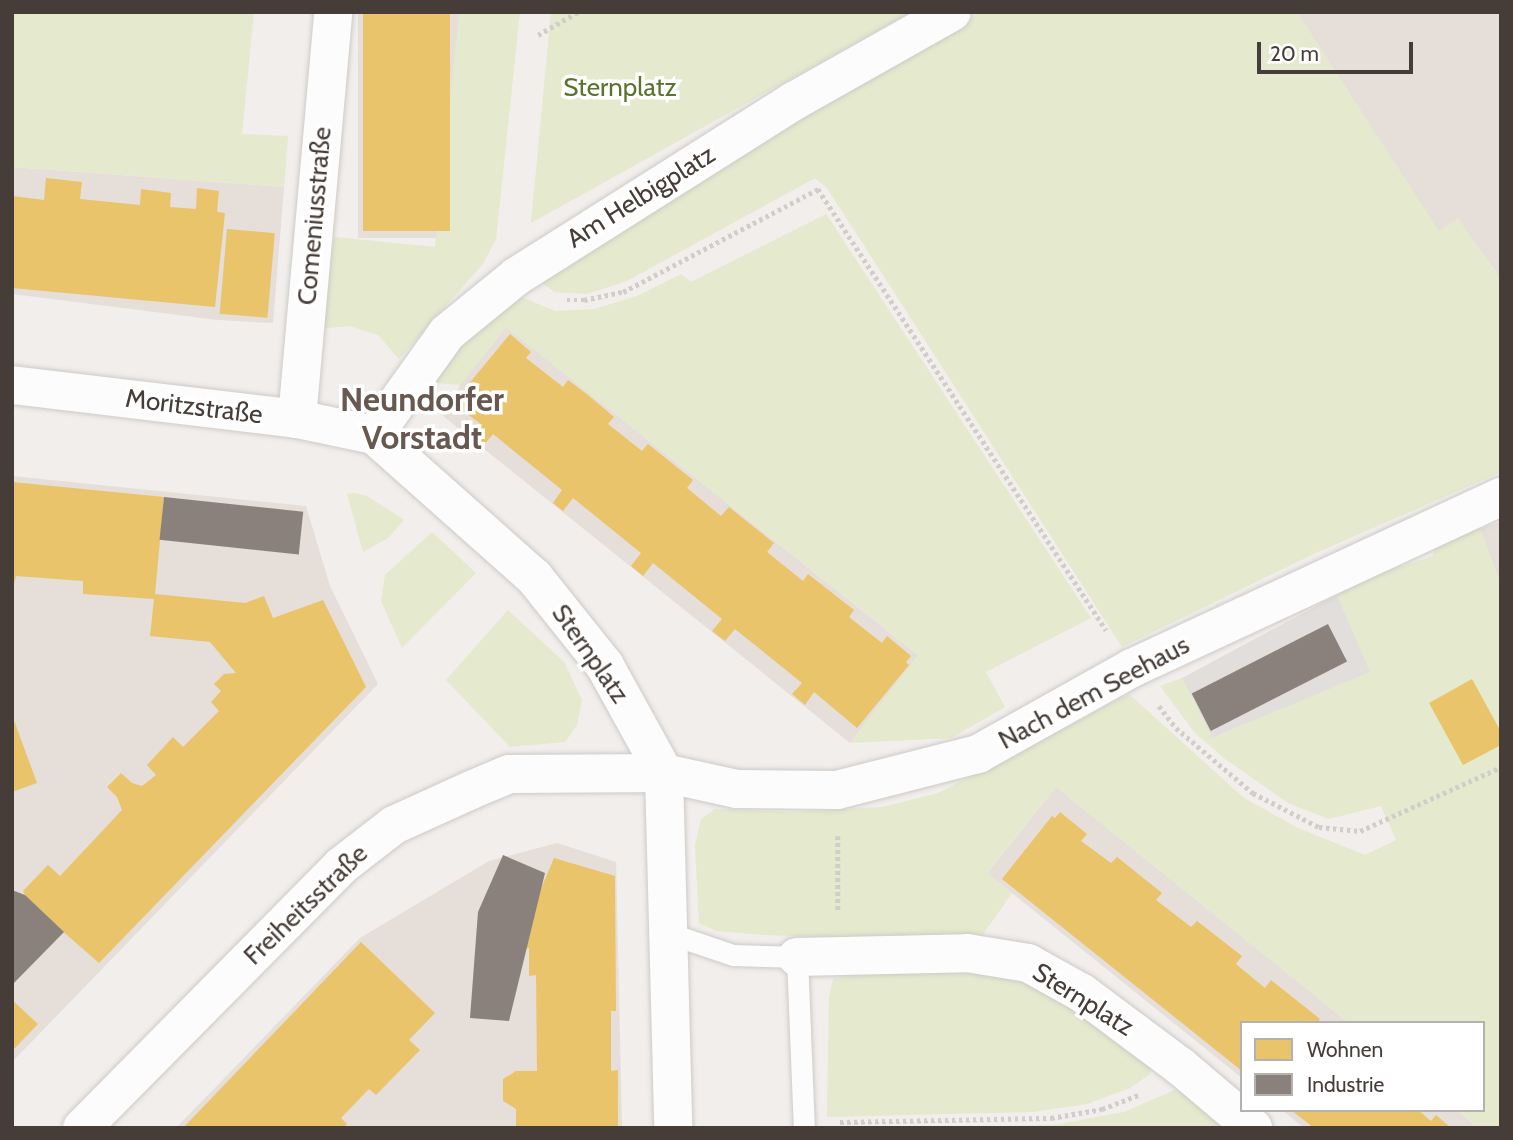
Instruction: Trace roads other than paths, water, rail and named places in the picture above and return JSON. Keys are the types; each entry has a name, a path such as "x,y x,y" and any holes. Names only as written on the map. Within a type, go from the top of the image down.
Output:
{"street":[{"name":"Comeniusstraße","path":"297,419 332,12"},
{"name":"Am Helbigplatz","path":"374,435 447,333 516,276 794,101 952,12"},
{"name":"Moritzstraße","path":"12,385 297,419 374,435"},
{"name":"Sternplatz","path":"374,435 534,576 605,666 664,773"},
{"name":"Nach dem Seehaus","path":"664,773 737,789 837,790 978,754 1132,668 1501,497"},
{"path":"664,773 673,1128"},
{"name":"Freiheitsstraße","path":"82,1128 341,866 394,825 509,774 664,773"},
{"name":"Sternplatz","path":"797,957 967,953 1028,963 1082,993 1180,1066 1253,1128"}],"lane":[{"path":"668,933 733,956 797,957 804,1125"}],"district":[{"name":"Neundorfer Vorstadt","path":"422,419"}]}
